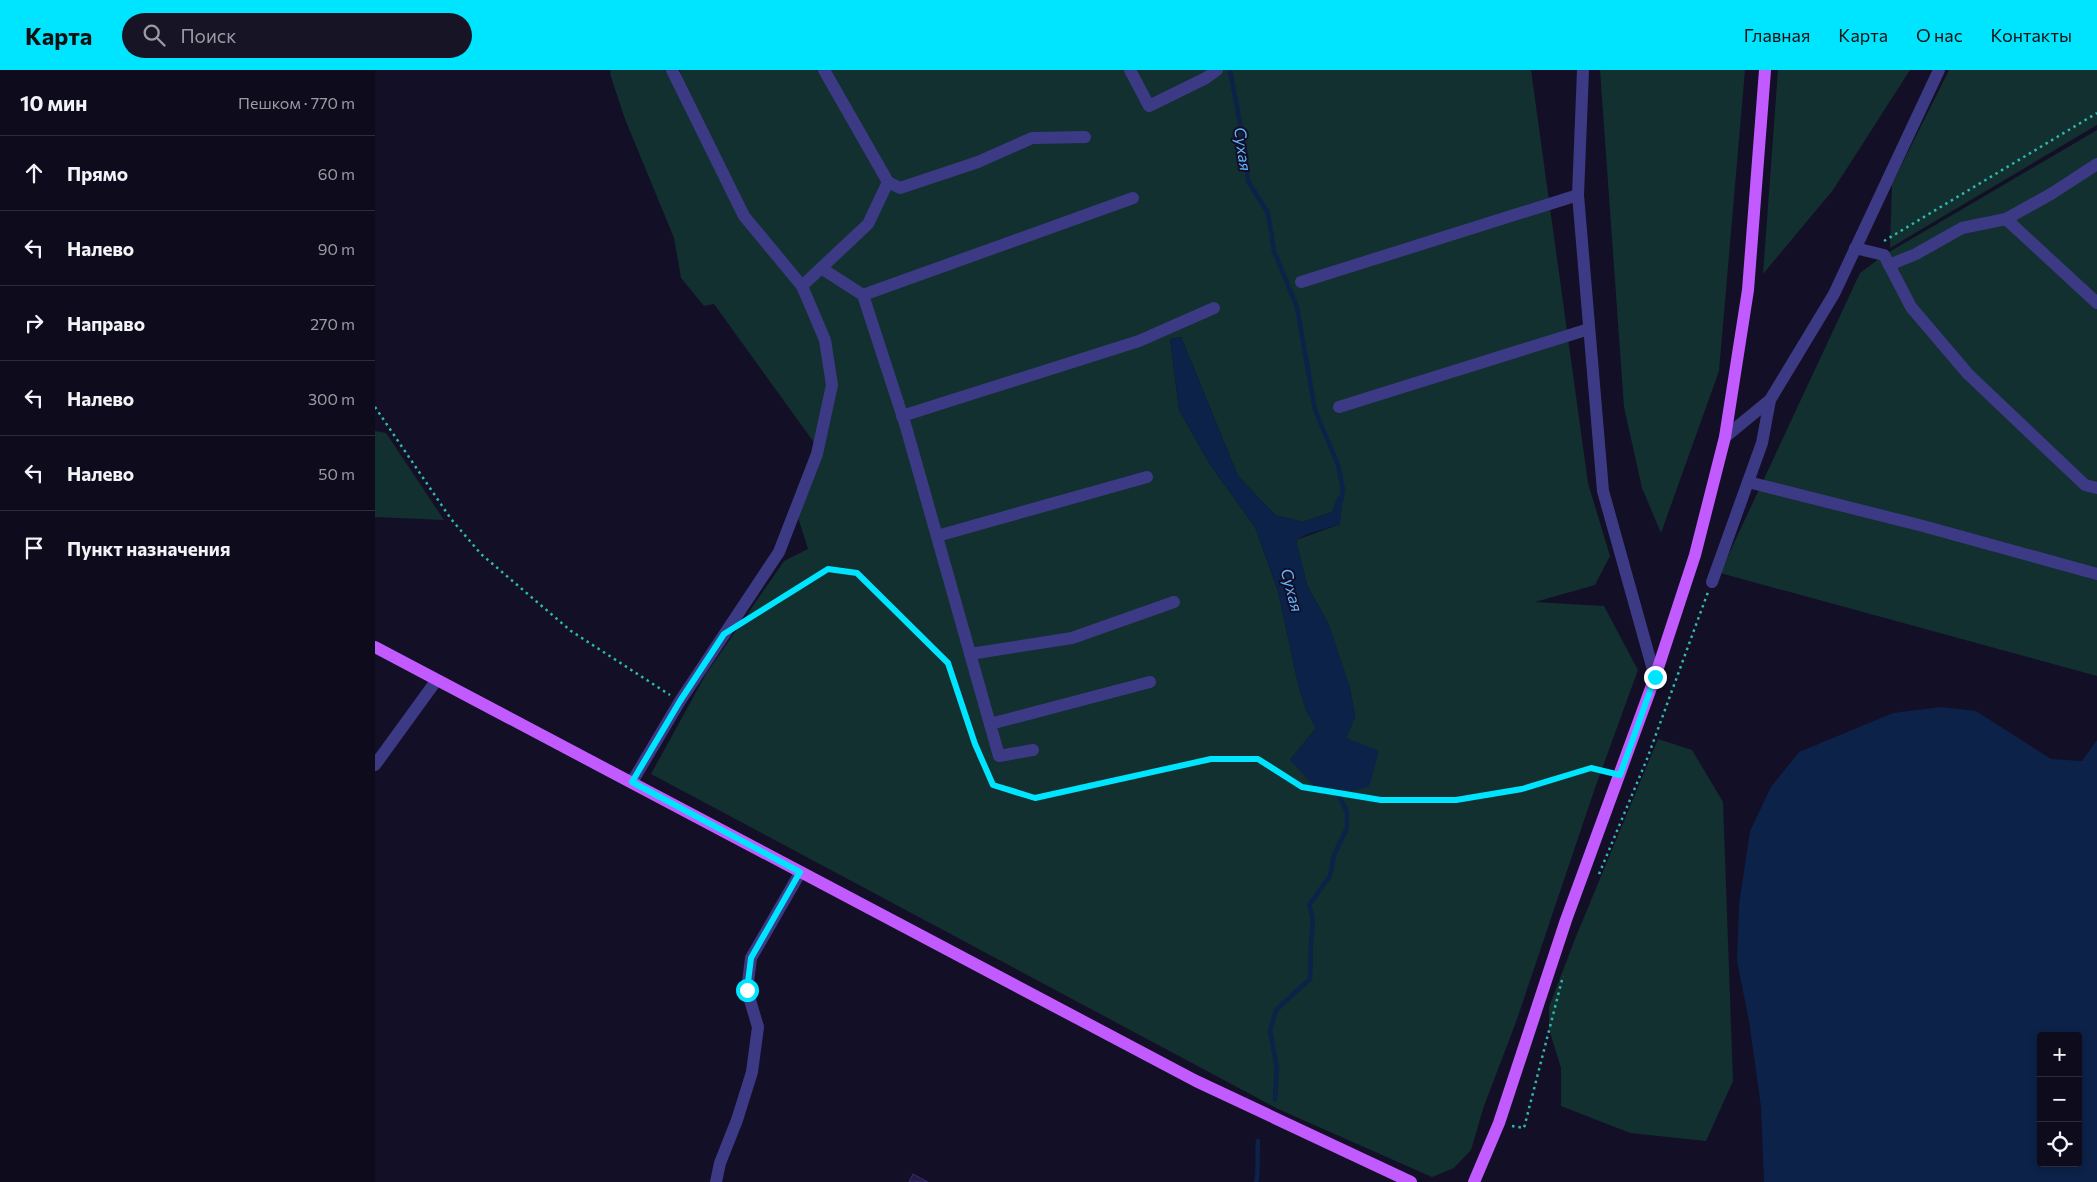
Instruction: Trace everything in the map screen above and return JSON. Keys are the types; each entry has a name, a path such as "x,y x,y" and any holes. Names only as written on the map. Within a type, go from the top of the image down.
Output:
{"main road":[{"path":"1474,1182 1499,1123 1565,920 1655,677 1695,555 1725,437 1748,290 1765,70"},
{"path":"375,647 1196,1081 1411,1182"}],"street":[{"path":"632,782 680,701 779,552 817,454 832,385 825,340 802,286 744,216 672,70"},
{"path":"824,70 888,182 900,188 978,162 1032,138 1085,137"},
{"path":"1130,70 1149,106 1206,78 1217,70"},
{"path":"1583,70 1578,195 1603,491 1655,677"},
{"path":"1725,437 1770,400 1861,250 1939,70"},
{"path":"1889,265 1916,254 1962,228 2006,219 2051,194 2097,164"},
{"path":"802,286 868,224 888,182"},
{"path":"1301,282 1578,195"},
{"path":"863,295 1133,198"},
{"path":"2006,219 2097,303"},
{"path":"1861,250 1884,255 1911,307 1968,374 2085,485 2097,488"},
{"path":"821,268 863,295 902,416 999,756 1033,750"},
{"path":"902,416 1139,340 1214,308"},
{"path":"1339,407 1589,329"},
{"path":"1712,582 1762,443 1770,400"},
{"path":"937,536 1052,502 1147,477"},
{"path":"1748,482 1923,526 2097,574"},
{"path":"970,654 1072,638 1174,602"},
{"path":"375,765 437,681"},
{"path":"990,724 1150,682"},
{"path":"716,1182 720,1162 737,1120 752,1072 758,1027 747,990 751,958 800,872"}],"path":[{"path":"1861,250 2097,113"},
{"path":"375,407 451,520 481,554 571,632 680,701"},
{"path":"748,619 828,569 857,573 948,663 975,744 993,785 1035,798 1211,759 1258,759 1302,787 1381,800 1456,800 1522,789 1591,768 1620,775"},
{"path":"1595,882 1647,759 1712,582"},
{"path":"1499,1123 1524,1128 1564,972"}],"green space":[{"path":"611,70 669,70 683,99 680,70 1531,70 1588,483 1610,556 1595,585 1535,602 1604,606 1638,670 1595,788 1516,1022 1484,1106 1471,1150 1454,1168 1432,1177 1278,1109 651,774 706,674 784,561 808,549 797,514 823,455 714,304 704,306 681,278 674,238 625,119 610,74","holes":["1181,337 1238,476 1275,515 1303,522 1332,512 1338,497 1340,524 1296,540 1307,585 1329,625 1350,688 1355,716 1346,738 1290,760 1316,728 1306,710 1298,684 1278,591 1255,527 1211,466 1179,410 1170,339"]},
{"path":"1600,70 1745,70 1719,371 1661,533 1642,488 1624,407"},
{"path":"1778,70 1910,70 1833,190 1763,274"},
{"path":"1949,70 2097,70 2097,125 1890,248 1892,184"},
{"path":"2097,130 2097,676 1720,573 1860,273 1884,255"},
{"path":"375,431 386,433 444,520 375,517"},
{"path":"1658,739 1692,750 1723,802 1733,1081 1706,1141 1630,1133 1561,1106 1561,1068 1549,1029 1549,1007 1575,939"}],"water":[{"path":"1181,337 1238,476 1275,515 1303,522 1332,512 1338,496 1343,498 1340,524 1308,534 1296,540 1307,585 1329,625 1350,688 1355,717 1346,738 1379,751 1369,787 1352,791 1314,786 1290,760 1316,728 1306,710 1298,684 1278,591 1255,527 1211,466 1179,410 1170,339"},
{"path":"1941,707 1976,711 2051,759 2082,761 2097,740 2097,1182 1764,1182 1761,1107 1749,1021 1737,961 1739,904 1750,831 1771,787 1799,752 1893,713"}],"building":[{"path":"913,1174 928,1182 909,1182"}],"waterway":[{"name":"Сухая","path":"1230,70 1246,155 1248,181 1268,213 1274,251 1297,307 1315,410 1338,465 1343,490 1341,501"},
{"name":"Сухая","path":"1275,1100 1277,1068 1270,1031 1276,1010 1310,979 1313,924 1309,905 1330,876 1334,855 1347,828 1347,812 1338,793 1337,785"},
{"name":"Сухая","path":"1256,1182 1258,1141"}],"route":[{"path":"747,990 751,958 800,872 632,782 680,701 724,634 828,569 857,573 948,663 975,744 993,785 1035,798 1211,759 1258,759 1302,787 1381,800 1456,800 1522,789 1591,768 1620,775 1655,677"}]}
